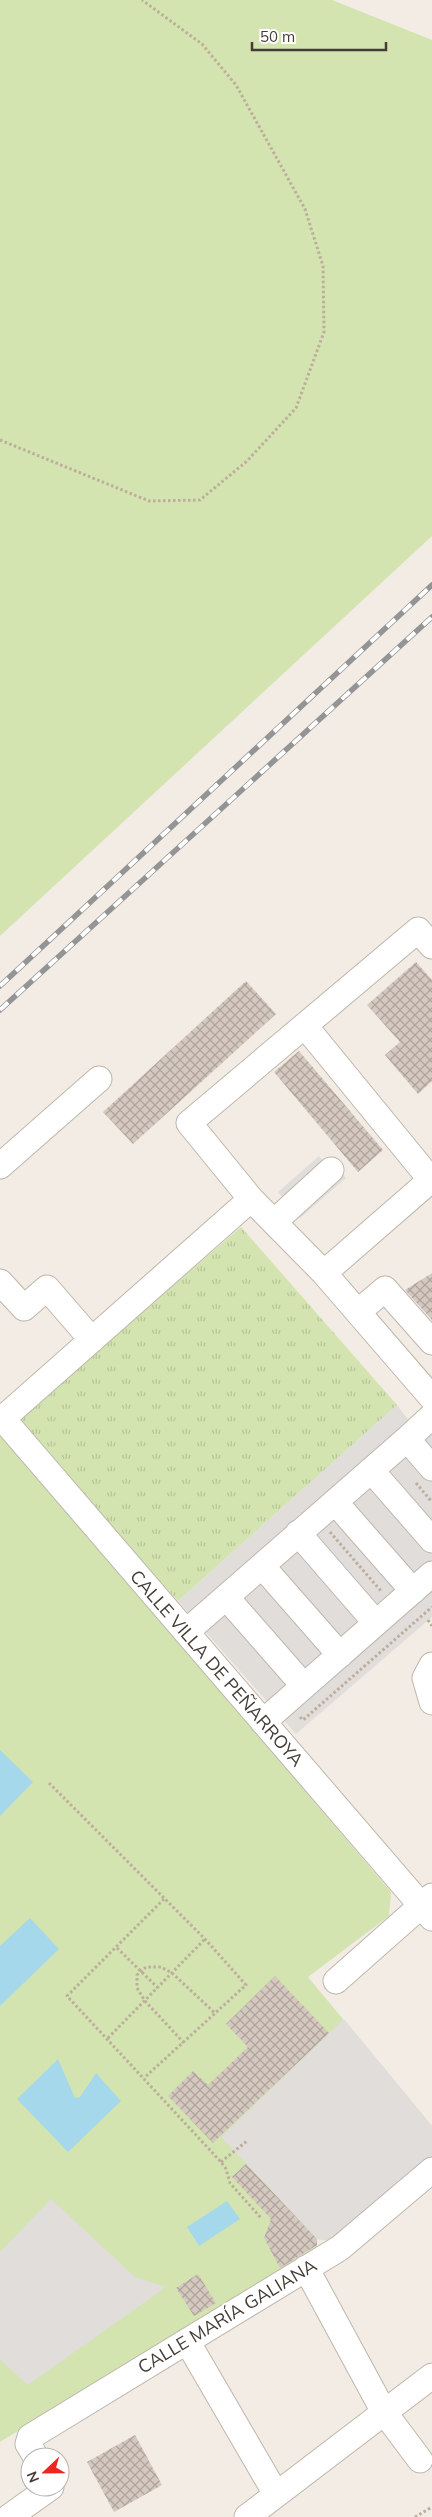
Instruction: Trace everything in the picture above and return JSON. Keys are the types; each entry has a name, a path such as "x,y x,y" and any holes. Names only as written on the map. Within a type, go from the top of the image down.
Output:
{"street":[{"path":"432,946 418,930 189,1123 251,1199 324,1273 432,1398"},
{"path":"305,1026 432,1180 324,1273"},
{"path":"0,1166 98,1079"},
{"path":"274,1222 331,1170"},
{"path":"1,1420 251,1199"},
{"path":"0,1282 24,1308 47,1288 92,1340"},
{"path":"358,1312 386,1289 432,1342"},
{"path":"186,1632 432,1416"},
{"name":"CALLE VILLA DE PEÑARROYA","path":"1,1420 263,1722 428,1906"},
{"path":"407,1439 432,1468"},
{"path":"371,1470 432,1540"},
{"path":"317,1517 394,1607"},
{"path":"317,1517 394,1607"},
{"path":"262,1566 340,1655"},
{"path":"263,1722 432,1574"},
{"path":"226,1597 304,1686"},
{"path":"432,1665 425,1678 432,1702"},
{"path":"336,1981 428,1906"},
{"name":"CALLE MARÍA GALIANA","path":"30,2447 28,2444 30,2437 340,2248 432,2170"},
{"path":"306,2268 384,2412 420,2460"},
{"path":"187,2341 276,2494"},
{"path":"247,2517 432,2376"},
{"path":"9,2517 37,2497"}],"path":[{"path":"0,440 149,501 200,500 247,461 296,408 324,332 323,266 305,209 236,85 202,44 142,0"},
{"path":"317,1517 411,1626"},
{"path":"428,1620 432,1626"},
{"path":"49,1783 205,1939 246,1985 144,2078"},
{"path":"164,1898 67,1996 221,2162 226,2169 230,2183 261,2218"},
{"path":"108,2038 205,1939"},
{"path":"116,1948 158,1988"},
{"path":"184,2043 145,2001 137,1988 137,1975 141,1971 146,1967 161,1967 172,1974 216,2014"},
{"path":"221,2162 247,2141"},
{"path":"415,2517 432,2507"}],"green space":[{"path":"0,0 332,0 432,40 432,536 0,936"},
{"path":"241,1227 397,1405 178,1601 16,1421"},
{"path":"0,1431 391,1892 389,1916 308,1977 432,2126 336,2235 327,2240 317,2239 317,2248 0,2442"}],"shaded area":[{"path":"319,1156 327,1166 332,1162 346,1178 300,1218 278,1192"},
{"path":"397,1405 410,1422 432,1426 432,1617 296,1734 178,1601"},
{"path":"344,2019 432,2126 432,2158 371,2209 327,2240 317,2239 221,2137"},
{"path":"51,2199 135,2277 166,2287 28,2385 0,2360 0,2252"}],"water":[{"path":"0,1750 33,1782 0,1816"},
{"path":"30,1918 59,1949 0,2006 0,1946"},
{"path":"58,2059 75,2098 80,2097 96,2073 121,2101 68,2152 17,2099"},
{"path":"227,2201 240,2219 199,2246 187,2227"}],"building":[{"path":"416,962 432,980 432,1081 418,1094 385,1055 400,1042 367,1005"},
{"path":"246,981 276,1014 133,1144 103,1112"},
{"path":"299,1051 383,1150 358,1172 274,1072"},
{"path":"432,1273 432,1320 405,1290"},
{"path":"275,1976 329,2033 213,2143 168,2096 193,2071 208,2085 248,2047 226,2024"},
{"path":"246,2164 317,2239 317,2245 280,2268 264,2238 271,2219 232,2177"},
{"path":"198,2274 216,2303 194,2316 176,2288"},
{"path":"135,2435 162,2485 114,2512 87,2462"}],"railway":[{"path":"0,986 432,585"},
{"path":"0,1010 432,617"}]}
